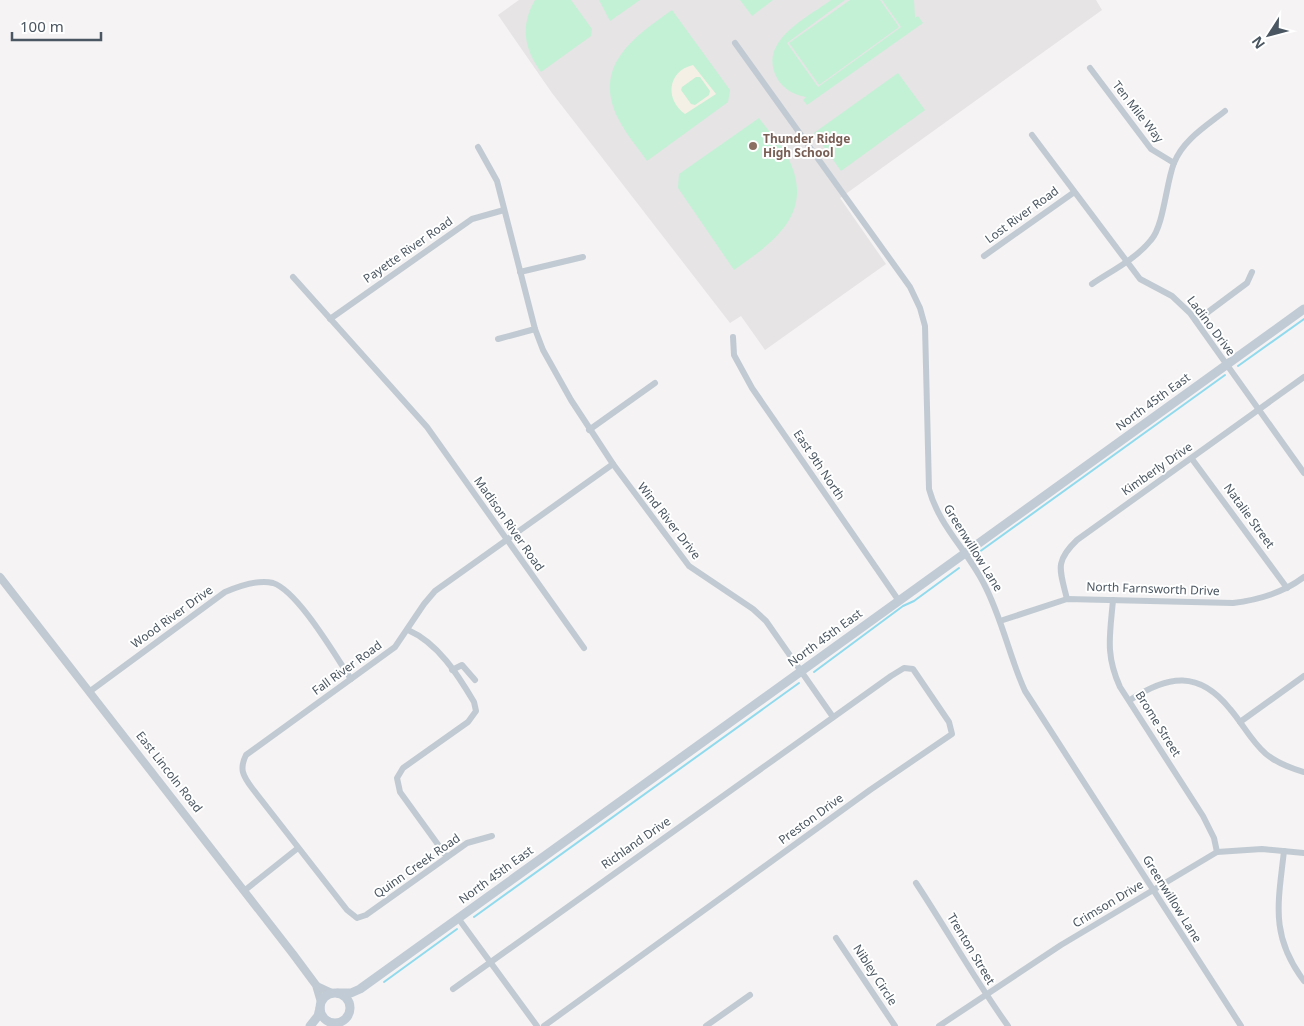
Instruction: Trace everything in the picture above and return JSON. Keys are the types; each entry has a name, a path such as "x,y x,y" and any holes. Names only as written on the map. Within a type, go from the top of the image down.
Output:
{"main road":[{"name":"North 45th East","path":"335,993 351,993 360,989 1304,309"},
{"name":"North 45th East","path":"350,1011 354,997 360,989"},
{"path":"311,1026 318,1016 320,1005 335,993 346,998 350,1011 350,1026"},
{"path":"320,1005 323,1017 336,1024"},
{"path":"311,1026 336,1024 344,1021 350,1011"}],"street":[{"name":"Greenwillow Lane","path":"735,44 899,271 920,308 926,341 929,489 934,508 983,581 1000,622 1015,670 1025,691 1241,1026"},
{"name":"Ten Mile Way","path":"1090,68 1151,149 1174,163"},
{"path":"1092,284 1125,262 1152,239 1174,163 1190,139 1225,111"},
{"name":"Ladino Drive","path":"1032,135 1125,262 1146,284 1182,303 1304,473"},
{"path":"478,148 493,170 535,329 550,364 589,430 655,384"},
{"name":"Lost River Road","path":"984,256 1073,192"},
{"name":"Payette River Road","path":"330,319 472,219 504,210"},
{"path":"520,272 583,257"},
{"path":"1196,321 1247,283 1252,272"},
{"name":"Madison River Road","path":"293,277 415,413 584,648"},
{"path":"498,338 535,329"},
{"name":"East 9th North","path":"733,337 734,355 752,388 899,600"},
{"name":"Kimberly Drive","path":"1066,599 1059,567 1065,551 1077,540 1304,377"},
{"name":"Wind River Drive","path":"589,430 689,566 753,609 766,622 833,717"},
{"name":"Natalie Street","path":"1192,458 1287,588"},
{"name":"Fall River Road","path":"357,918 347,910 243,775 241,764 246,755 395,647 424,604 436,591 613,464"},
{"name":"East Lincoln Road","path":"0,577 316,985 320,1005"},
{"name":"North Farnsworth Drive","path":"1000,622 1066,599 1233,603 1272,595 1304,577"},
{"name":"Wood River Drive","path":"89,692 224,592 256,583 273,583 295,600 351,679"},
{"name":"Brome Street","path":"1113,600 1109,640 1110,660 1120,687 1203,816 1214,838 1217,852"},
{"path":"408,630 431,643 474,702 476,711 468,722 403,768 397,778 400,792 447,857"},
{"path":"452,670 462,665 475,680"},
{"name":"Preston Drive","path":"544,1026 870,790 952,734 949,722 913,669 904,668 833,717"},
{"path":"1240,722 1304,676"},
{"path":"1130,700 1159,684 1188,680 1198,682 1222,699 1248,735 1266,754 1281,764 1304,772"},
{"name":"Richland Drive","path":"453,989 833,717"},
{"name":"Quinn Creek Road","path":"357,918 366,915 467,843 492,836"},
{"path":"244,891 298,848"},
{"name":"Crimson Drive","path":"939,1026 985,994 1217,852 1238,849 1304,853"},
{"path":"1284,851 1279,930 1285,950 1304,982"},
{"name":"Trenton Street","path":"916,883 954,940 985,994 1008,1026"},
{"path":"458,918 537,1026"},
{"name":"Nibley Circle","path":"836,938 895,1026"},
{"name":"East Lincoln Road","path":"316,985 335,993"},
{"path":"706,1026 750,995"}],"shaded area":[{"name":"Thunder Ridge High School","path":"519,0 1096,0 1102,10 840,198 886,264 765,350 741,316 730,323 552,93 498,15"}],"green space":[{"path":"535,0 571,0 592,29 591,36 541,72 531,55 526,37 527,19"},
{"path":"599,0 640,0 610,21"},
{"path":"740,0 773,0 752,16"},
{"path":"831,0 845,0 787,43 818,87 901,27 882,0 914,0 915,18 918,16 923,23 807,105 803,100 806,97 789,91 779,82 773,65 774,53 779,42 788,32"},
{"path":"850,0 880,0 899,27 819,85 789,43"},
{"path":"672,10 730,90 728,102 647,161 619,120 612,101 610,84 613,69 631,42"},
{"path":"898,73 925,110 841,171 814,133"},
{"path":"759,118 780,145 790,162 796,181 797,197 793,212 775,238 734,270 678,188 679,174"}],"sand":[{"path":"693,65 716,94 685,114 674,101 672,94 674,79 684,68","holes":["696,77 700,77 710,91 709,95 695,105 691,104 681,90 682,87"]}],"waterway":[{"path":"1238,366 1304,319"},
{"path":"975,555 1225,375"},
{"path":"814,672 903,606 914,601 959,568"},
{"path":"474,917 799,683"},
{"path":"384,982 457,929"}],"place":[{"name":"Thunder Ridge High School","path":"753,146"}]}
